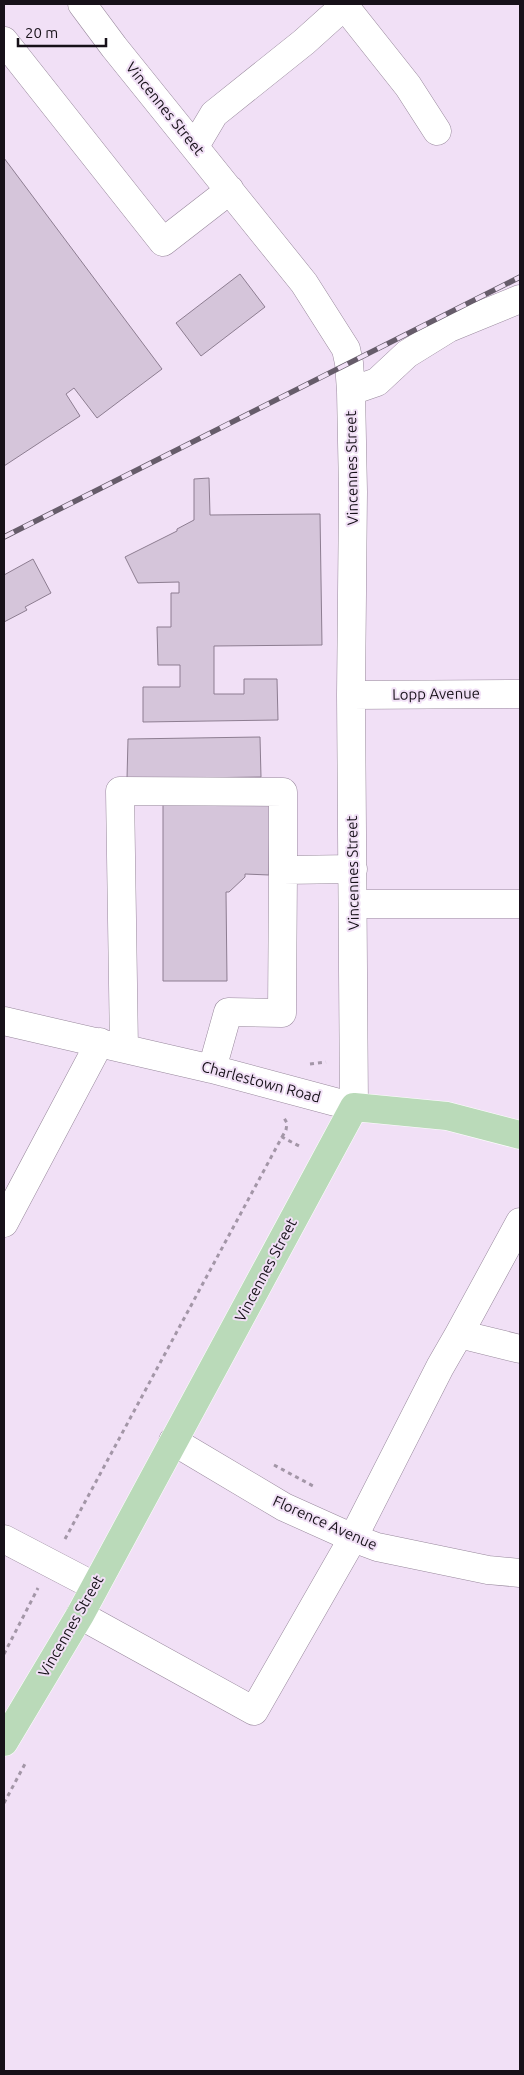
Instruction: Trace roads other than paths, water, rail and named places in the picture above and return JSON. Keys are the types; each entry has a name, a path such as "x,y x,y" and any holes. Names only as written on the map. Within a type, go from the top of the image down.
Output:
{"main road":[{"name":"Charlestown Road","path":"354,1107 447,1116 520,1135"},
{"name":"Vincennes Street","path":"4,1742 80,1615 354,1107"}],"street":[{"name":"Vincennes Street","path":"82,4 304,283 339,336 346,349 350,363 353,492 351,695 354,1107"},
{"path":"195,146 214,114 304,42 343,5 408,86 437,131"},
{"path":"4,41 163,242 230,190"},
{"path":"351,391 377,382 407,354 449,328 520,299"},
{"name":"Lopp Avenue","path":"351,695 520,694"},
{"path":"4,1224 112,1045 120,792 283,792 282,1013 228,1012 212,1069"},
{"path":"283,870 353,869"},
{"path":"353,904 520,904"},
{"name":"Charlestown Road","path":"4,1021 212,1069 354,1107"},
{"path":"80,1615 254,1711 353,1538 440,1367 520,1222"},
{"path":"459,1334 520,1349"},
{"name":"Florence Avenue","path":"173,1441 284,1507 353,1538 386,1549 488,1570 520,1574"},
{"path":"4,1539 94,1586"}],"railway":[{"path":"4,537 520,277"}]}
